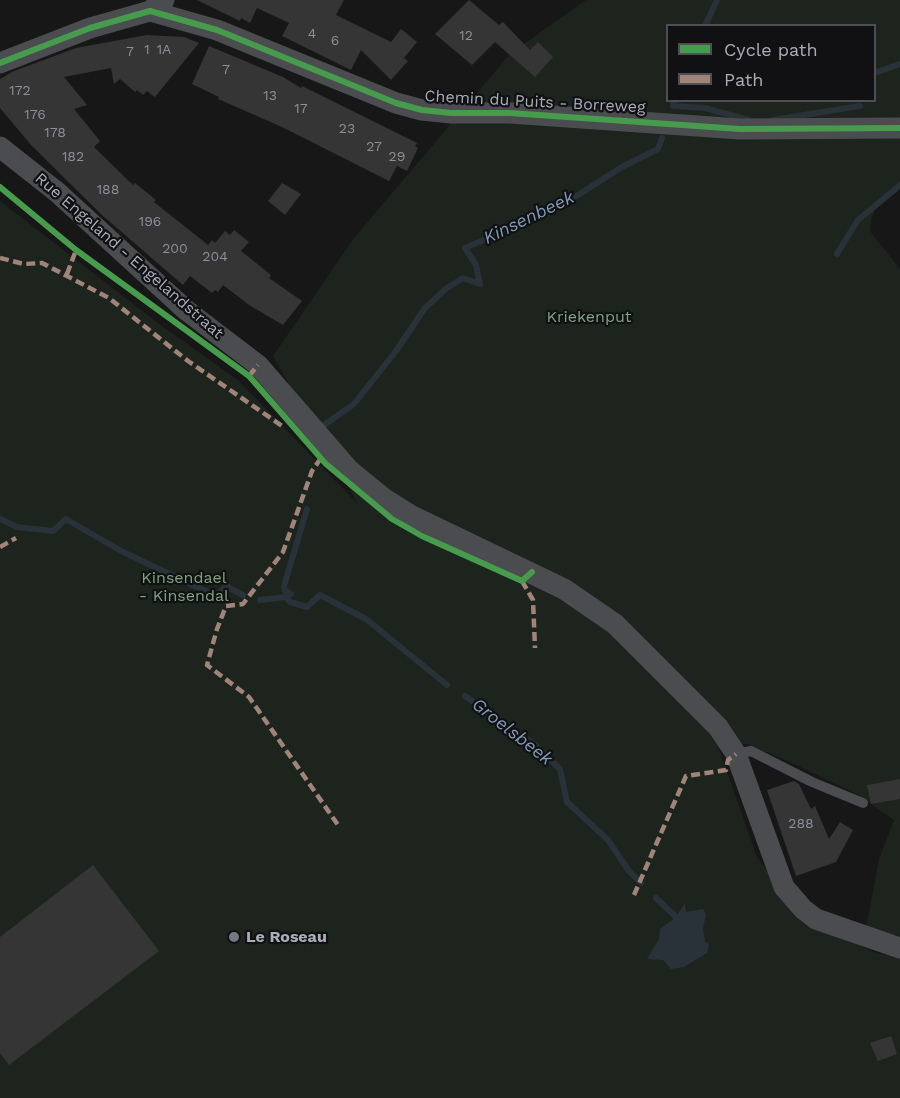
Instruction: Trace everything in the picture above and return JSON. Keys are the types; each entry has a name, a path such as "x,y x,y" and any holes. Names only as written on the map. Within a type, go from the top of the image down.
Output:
{"street":[{"path":"0,63 90,28 157,6"},
{"name":"Chemin du Puits - Borreweg","path":"157,6 396,104 422,110 451,114 490,112 740,129 900,128"},
{"name":"Rue Engeland - Engelandstraat","path":"0,147 57,192 186,310 258,365 349,470 411,516 532,572 591,606 615,624 718,727 736,754 784,887 803,909 816,919 900,948"}],"lane":[{"path":"736,754 751,751 812,782 863,803"}],"green space":[{"path":"586,0 900,0 900,187 875,210 870,231 900,269 900,936 866,929 879,859 894,820 857,794 788,761 747,744 718,746 757,857 800,915 873,952 900,959 900,1098 0,1098 0,201 163,327 238,380 358,504 273,356 354,238 510,54"}],"shaded area":[{"path":"685,903 686,912 703,909 706,914 703,929 705,942 709,944 707,953 684,967 671,969 663,960 647,959 659,939 660,929 676,917"}],"building":[{"path":"197,0 344,0 336,15 391,42 401,29 417,42 404,58 408,61 391,80 361,50 351,70 282,36 289,23 257,8 250,23 241,18 240,21"},
{"path":"469,0 499,25 503,22 530,50 538,42 553,57 535,77 495,42 472,65 435,34"},
{"path":"147,35 184,37 199,43 155,97 147,91 143,95 137,90 135,92 120,79 114,84 111,68 64,77 87,105 74,109 100,141 94,147 133,185 135,183 156,200 154,202 208,245 212,240 215,243 225,231 230,235 234,230 249,242 241,251 271,275 269,278 302,301 283,325 249,305 223,285 218,292 215,290 212,293 190,276 183,285 103,216 31,145 0,108 0,79 14,71 76,48"},
{"path":"209,46 283,77 301,88 302,86 417,143 415,146 418,148 407,171 397,166 389,181 282,127 218,99 219,97 192,84"},
{"path":"282,183 301,194 285,215 268,201"},
{"path":"900,779 900,799 871,804 867,785"},
{"path":"794,781 799,784 811,809 815,806 829,839 840,822 853,830 836,862 796,876 767,790"},
{"path":"93,865 159,951 9,1065 0,1053 0,937"},
{"path":"891,1036 897,1054 878,1061 870,1043"}],"waterway":[{"name":"Kinsenbeek","path":"706,24 717,0"},
{"path":"876,72 900,64"},
{"path":"674,102 673,106 705,108 749,120"},
{"path":"773,120 860,106"},
{"name":"Kinsenbeek","path":"320,428 354,404 396,351 425,308 447,288 463,278 480,284 476,265 465,248 556,209 622,167 658,149 662,138"},
{"path":"837,254 858,220 900,185"},
{"name":"Kinsenbeek","path":"286,597 291,594 285,591 284,586 307,509"},
{"name":"Groelsbeek","path":"0,519 17,527 53,531 66,519 123,552 216,596 226,586 243,595"},
{"name":"Groelsbeek","path":"260,600 286,597 290,602 307,607 320,595 366,619 447,685"},
{"name":"Groelsbeek","path":"465,696 535,745 560,769 567,802 608,840 629,871 641,883"},
{"name":"Groelsbeek","path":"656,898 676,917"}],"marked path":[{"path":"67,274 76,250"},
{"path":"0,258 24,264 42,263 109,298 188,361 285,428"},
{"path":"249,376 258,365"},
{"path":"321,458 312,471 283,552 243,604 226,606 207,665 249,697 338,825"},
{"path":"0,547 16,538"},
{"path":"522,581 533,600 535,648"},
{"path":"634,895 686,776 726,770 728,760 736,754"}],"cycle path":[{"path":"0,63 90,28 150,11 217,30 396,103 422,110 451,113 510,113 740,129 900,128"},
{"path":"0,187 76,250 249,376 326,464 392,519 422,536 522,581 532,572"}],"place":[{"name":"Le Roseau","path":"234,937"}],"park label":[{"name":"Kriekenput","path":"589,317"},
{"name":"Kinsendael - Kinsendal","path":"184,587"}]}
